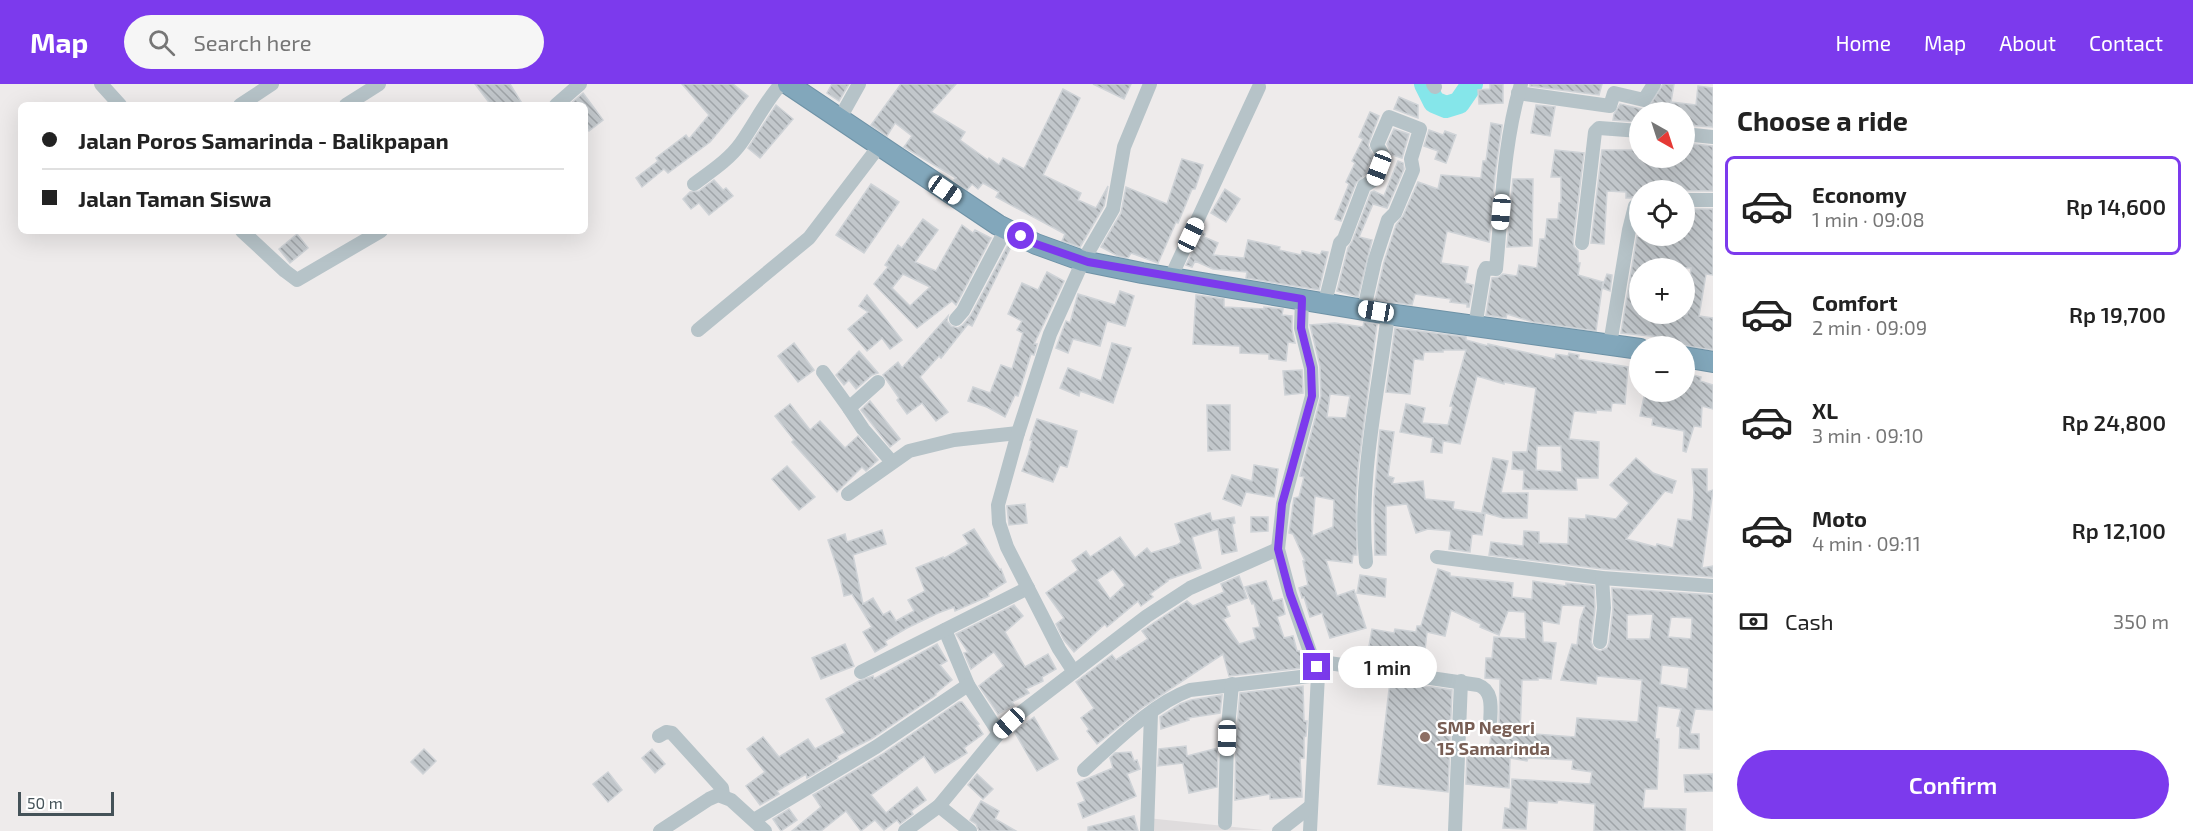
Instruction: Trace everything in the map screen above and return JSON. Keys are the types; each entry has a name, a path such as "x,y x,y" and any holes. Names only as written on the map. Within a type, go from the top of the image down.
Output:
{"highway":[{"path":"788,84 1006,229 1036,244 1083,261 1388,314 1629,347"},
{"path":"1695,359 1713,362"}],"street":[{"path":"101,84 117,102"},
{"path":"245,102 272,84"},
{"path":"351,102 379,84"},
{"path":"559,102 580,84"},
{"path":"694,184 727,159 741,144 769,98 782,84"},
{"path":"840,118 859,84"},
{"path":"1074,672 1059,650 1002,536 998,514 1004,479 1050,334 1083,261 1113,209 1124,147 1150,84"},
{"path":"1475,327 1484,272 1486,268 1496,269 1505,166 1519,88 1610,106 1614,93 1644,100 1654,84"},
{"path":"1171,277 1259,87"},
{"path":"1325,302 1340,243 1344,239 1364,186 1375,179 1383,157 1377,145 1389,117 1420,129 1411,159 1413,170 1395,213 1388,220 1375,260 1364,309"},
{"path":"1582,243 1595,132 1599,128 1629,130"},
{"path":"1695,135 1713,137"},
{"path":"698,330 809,238 880,145"},
{"path":"1695,200 1713,200"},
{"path":"956,320 963,311 1006,229"},
{"path":"1610,344 1629,230"},
{"path":"245,234 297,280 376,234"},
{"path":"1302,299 1301,328 1311,368 1312,396 1282,504 1278,549 1290,594 1317,668 1310,831"},
{"path":"1366,562 1364,542 1366,488 1388,314"},
{"path":"823,372 863,429 892,462"},
{"path":"849,408 878,382"},
{"path":"848,494 909,451 954,440 1018,433"},
{"path":"905,831 939,806 999,733 1019,714 1146,616 1190,588 1278,549"},
{"path":"1437,557 1602,578 1713,586"},
{"path":"1600,642 1604,608 1602,578"},
{"path":"861,672 1028,588"},
{"path":"945,630 968,685 999,733"},
{"path":"1084,770 1167,700 1183,693 1317,668 1461,681 1478,685 1490,694 1490,727"},
{"path":"1455,831 1461,681"},
{"path":"1225,823 1227,738 1232,684"},
{"path":"754,820 876,747 968,685"},
{"path":"1147,831 1152,713"},
{"path":"659,736 666,732 677,737 722,788 723,795"},
{"path":"660,831 709,799 723,795 765,831"},
{"path":"939,806 970,831"},
{"path":"1279,831 1311,806"}],"shaded area":[{"path":"1147,818 1263,830 1146,831"}],"building":[{"path":"475,84 510,84 521,102 489,102"},
{"path":"682,84 733,84 748,96 710,142 668,173 664,169 642,187 636,178 658,161 656,158 686,135 689,139 709,115"},
{"path":"832,84 849,84 839,101 827,93"},
{"path":"901,84 956,84 931,112 965,132 960,140 988,160 989,158 999,165 1003,158 1024,169 1063,89 1080,98 1043,175 1081,193 1078,200 1096,208 1108,186 1104,206 1080,247 1062,241 1065,234 996,197 999,192 983,183 978,189 972,184 967,190 954,180 956,178 904,147 912,136 895,123 887,136 871,125"},
{"path":"1093,84 1131,84 1124,99"},
{"path":"1490,84 1503,84 1503,103 1479,104 1478,90 1490,89"},
{"path":"1530,84 1602,84 1599,95 1530,86"},
{"path":"1663,84 1674,84 1671,102 1652,102"},
{"path":"1698,86 1713,88 1713,127 1695,126"},
{"path":"583,93 603,120 589,131 588,102 572,102"},
{"path":"1399,97 1418,105 1418,118 1394,109"},
{"path":"1620,104 1629,106 1629,121 1613,120"},
{"path":"776,105 793,119 760,158 748,148"},
{"path":"1536,105 1555,107 1550,136 1531,133"},
{"path":"1370,112 1379,116 1368,145 1373,156 1367,173 1356,183 1341,221 1335,219 1349,184 1346,182 1355,163 1352,161 1363,139 1359,137"},
{"path":"1491,123 1502,125 1489,242 1447,231 1441,263 1468,267 1465,283 1473,285 1469,307 1467,304 1450,302 1451,299 1415,294 1412,305 1375,300 1396,225 1403,216 1418,182 1438,189 1441,175 1481,178 1483,161 1486,161"},
{"path":"1394,129 1409,134 1402,158 1392,155 1387,144"},
{"path":"1429,130 1443,135 1445,131 1456,135 1446,163 1435,159 1438,151 1424,146"},
{"path":"1695,144 1713,146 1713,191 1695,191 1695,180 1629,180 1629,198 1626,198 1626,192 1607,191 1604,244 1591,243 1602,150 1629,150 1629,168 1695,168"},
{"path":"1555,150 1584,153 1573,242 1578,251 1578,263 1580,263 1578,275 1603,282 1596,331 1533,322 1507,314 1506,318 1486,315 1492,278 1503,274 1517,276 1519,265 1537,268 1540,239 1545,239 1547,219 1558,219 1559,203 1561,203 1561,177 1551,177"},
{"path":"1182,159 1203,165 1195,189 1192,189 1158,263 1131,253 1128,258 1118,256 1101,247 1121,213 1126,187 1167,204"},
{"path":"1398,161 1403,163 1404,169 1387,208 1373,204 1359,237 1372,240 1358,297 1337,291 1348,248 1371,192 1374,191 1384,196"},
{"path":"1513,179 1533,179 1532,246 1507,247"},
{"path":"714,180 723,190 726,188 733,196 709,215 699,203 691,209 683,199 690,192 699,191"},
{"path":"871,184 899,202 864,253 836,235"},
{"path":"1225,189 1240,199 1226,222 1211,213"},
{"path":"1695,209 1713,209 1713,275 1706,274 1699,316 1713,318 1713,350 1695,347 1695,336 1621,333 1629,284 1629,324 1695,324 1695,258 1633,258 1635,246 1695,246"},
{"path":"923,219 938,230 915,262 936,271 962,225 973,233 975,230 991,238 956,305 952,301 917,328 874,284 888,267 885,265 898,245 902,248","holes":["903,274 930,287 910,306 892,288"]},
{"path":"1202,232 1205,234 1204,237 1218,243 1213,255 1244,258 1248,240 1280,247 1279,250 1301,255 1302,251 1320,255 1322,251 1328,252 1319,290 1246,278 1247,272 1213,269 1195,261 1192,267 1186,265"},
{"path":"297,234 308,248 290,263 279,249"},
{"path":"1008,245 1011,247 972,326 968,324 941,358 939,356 920,377 948,412 936,421 922,403 907,414 883,375 898,362 902,368 948,316 947,321 951,326 958,328 963,325 971,315"},
{"path":"1047,272 1064,281 1034,344 1037,344 1035,352 1034,355 1031,354 1018,396 1015,395 1005,417 987,407 968,401 973,387 990,393 1001,365 1012,369 1023,333 1017,330 1022,321 1008,314 1022,283 1038,290"},
{"path":"1607,274 1612,275 1610,291 1602,288"},
{"path":"1120,291 1134,296 1125,326 1107,321 1100,346 1073,339 1068,353 1056,348 1066,321 1070,323 1078,294 1115,305"},
{"path":"867,295 902,340 890,349 882,338 867,351 848,329 868,312 859,306"},
{"path":"1196,295 1224,299 1224,307 1283,309 1282,315 1292,316 1295,343 1288,342 1286,361 1269,359 1269,354 1240,353 1240,346 1193,344"},
{"path":"1364,322 1377,324 1358,468 1357,555 1353,555 1352,563 1326,560 1337,596 1354,590 1366,628 1330,638 1322,613 1310,617 1304,597 1302,598 1299,588 1308,585 1303,561 1305,561 1293,534 1289,533 1294,498 1299,497 1304,477 1300,476 1321,396 1320,366 1310,325 1335,323 1363,327","holes":["1330,394 1350,396 1346,418 1327,417","1315,496 1334,500 1333,527 1312,536"]},
{"path":"1395,328 1466,337 1466,340 1488,346 1488,344 1555,359 1556,354 1568,356 1569,353 1579,355 1578,359 1628,367 1625,404 1612,403 1611,411 1596,410 1596,413 1574,411 1569,439 1599,442 1598,478 1576,478 1577,490 1523,489 1524,470 1512,469 1513,452 1527,452 1536,388 1504,382 1504,384 1477,376 1460,444 1443,441 1442,453 1431,452 1433,438 1400,432 1406,404 1425,408 1422,423 1448,425 1453,406 1450,406 1466,350 1424,352 1423,360 1414,359 1410,394 1386,392","holes":["1537,446 1561,446 1562,472 1536,470"]},
{"path":"794,343 814,370 798,382 778,356"},
{"path":"1112,343 1131,348 1113,403 1080,391 1079,396 1060,388 1068,368 1101,381"},
{"path":"859,351 878,373 872,375 856,389 849,380 844,385 836,375"},
{"path":"1302,370 1303,393 1285,395 1283,371"},
{"path":"1695,376 1701,377 1700,381 1713,385 1713,409 1702,406 1701,427 1694,426 1686,452 1683,451 1684,431 1652,425 1653,418 1640,416 1643,402 1695,402"},
{"path":"870,401 900,439 890,447 861,410"},
{"path":"790,404 810,430 820,421 845,448 858,436 878,460 866,471 862,467 837,492 792,442 794,440 775,416"},
{"path":"1207,405 1230,405 1230,450 1208,451"},
{"path":"1037,419 1077,431 1067,467 1060,465 1053,482 1022,471"},
{"path":"1380,430 1394,432 1388,476 1394,478 1392,484 1423,481 1425,499 1454,502 1453,509 1485,514 1482,535 1472,534 1470,552 1449,549 1451,531 1428,529 1416,533 1407,504 1386,506 1386,555 1375,555 1374,500"},
{"path":"1493,458 1508,461 1501,493 1528,493 1527,518 1503,518 1482,512"},
{"path":"1636,458 1653,473 1676,481 1672,493 1665,491 1626,539 1656,547 1657,544 1673,548 1678,519 1692,521 1694,492 1692,469 1707,469 1707,492 1713,490 1702,568 1713,566 1713,577 1603,569 1489,555 1491,542 1523,546 1524,531 1539,532 1539,543 1568,544 1569,518 1586,519 1586,515 1616,519 1629,503 1610,485"},
{"path":"1254,465 1278,469 1274,497 1246,492 1241,506 1223,499 1232,475 1252,481"},
{"path":"787,466 815,497 799,510 772,479"},
{"path":"1025,504 1027,523 1009,525 1007,506"},
{"path":"1210,513 1212,521 1234,517 1235,523 1232,524 1237,551 1222,554 1218,529 1192,537 1201,568 1167,580 1150,594 1153,597 1141,606 1138,601 1107,627 1105,624 1074,652 1064,640 1056,624 1064,618 1046,593 1078,570 1072,561 1086,551 1090,557 1120,537 1135,558 1147,548 1151,553 1177,545 1181,542 1175,524","holes":["1113,569 1125,585 1110,599 1097,580"]},
{"path":"1251,517 1268,517 1268,531 1251,532"},
{"path":"974,529 1001,569 1006,582 988,593 989,596 955,611 954,607 938,613 907,628 885,641 887,645 875,652 863,632 872,627 852,594 844,596 828,540 845,534 847,542 882,530 886,544 853,555 863,604 873,598 883,615 890,611 896,621 914,611 908,600 925,591 916,568 943,557 943,559 969,544 963,535"},
{"path":"1438,569 1450,573 1450,576 1513,583 1512,597 1532,599 1533,581 1566,586 1566,583 1594,586 1595,608 1591,642 1594,649 1600,651 1607,648 1609,643 1613,609 1612,588 1713,595 1713,710 1695,709 1690,734 1699,734 1699,749 1679,748 1680,727 1677,726 1681,709 1658,706 1655,739 1659,739 1657,789 1645,789 1643,808 1686,809 1685,831 1594,831 1595,804 1558,800 1557,803 1528,801 1526,829 1503,828 1505,808 1510,809 1512,779 1590,784 1592,772 1572,769 1573,760 1528,758 1527,761 1510,758 1509,788 1466,784 1467,755 1488,755 1491,736 1499,728 1500,679 1485,678 1486,658 1492,658 1494,637 1526,639 1525,612 1508,611 1499,635 1451,610 1445,636 1427,632 1425,650 1369,646 1372,629 1394,633 1395,629 1416,632 1417,626 1421,626","holes":["1562,605 1585,606 1580,620 1577,645 1572,644 1561,680 1596,684 1597,676 1642,680 1638,722 1577,718 1575,737 1520,733 1522,680 1551,679 1556,643 1543,642 1542,621 1559,624","1653,614 1650,639 1627,639 1627,615","1671,617 1692,618 1691,639 1668,637","1662,665 1689,668 1687,689 1660,684"]},
{"path":"1360,575 1386,579 1385,597 1357,593"},
{"path":"1239,576 1247,598 1226,606 1230,616 1223,619 1239,644 1256,639 1253,628 1260,627 1254,603 1252,604 1245,587 1266,581 1273,601 1282,599 1285,614 1277,617 1284,638 1293,636 1297,651 1300,651 1303,659 1303,668 1229,676 1223,654 1143,707 1097,744 1081,718 1094,708 1076,682 1112,655 1116,660 1148,639 1142,631 1187,601 1193,606 1224,592 1221,584"},
{"path":"1014,605 1023,616 1005,632 1025,667 1048,654 1056,669 1042,677 1043,681 1026,689 1029,693 1012,702 1014,705 998,714 979,686 1004,666 994,652 971,669 964,653 968,652 956,634"},
{"path":"845,644 854,666 821,679 812,658"},
{"path":"937,644 947,661 940,665 952,680 936,695 871,739 837,756 838,759 807,778 806,774 777,791 779,794 760,805 746,786 765,772 747,749 763,737 779,757 808,739 815,749 845,733 826,699 859,681 873,676 874,679"},
{"name":"SMP Negeri 15 Samarinda","path":"1390,681 1452,690 1448,792 1378,784"},
{"path":"1303,686 1304,721 1307,721 1304,758 1300,758 1302,797 1270,799 1270,794 1235,800 1236,739 1240,693"},
{"path":"1222,695 1220,713 1188,718 1189,720 1161,729 1160,717 1180,704"},
{"path":"962,702 979,724 977,725 983,734 964,748 967,753 935,773 924,756 871,795 886,813 917,787 926,800 911,811 913,814 900,824 897,820 884,830 875,820 861,831 846,811 821,831 792,831 821,807 813,795 881,755"},
{"path":"1034,717 1058,759 1037,771 1014,731"},
{"path":"1186,746 1187,756 1218,748 1217,787 1189,793 1183,763 1158,766 1159,749"},
{"path":"424,749 436,761 423,774 411,762"},
{"path":"652,749 665,764 655,773 642,758"},
{"path":"1131,752 1140,769 1127,774 1136,796 1083,818 1078,804 1085,801 1077,783 1113,768 1110,758 1115,753"},
{"path":"608,772 622,790 608,802 593,784"},
{"path":"977,774 993,789 983,799 968,785"},
{"path":"1713,774 1713,791 1685,792 1684,775"},
{"path":"981,801 999,811 995,819 1016,831 979,831 976,824 970,820"},
{"path":"789,809 797,820 781,831 773,819"},
{"path":"1134,816 1138,831 1088,831 1088,827"}],"waterway":[{"path":"1425,84 1434,102 1446,107 1459,103 1472,84"}],"place":[{"name":"SMP Negeri 15 Samarinda","path":"1425,737"}],"route":[{"path":"1021,236 1036,244 1083,261 1302,299 1301,328 1311,368 1312,396 1282,504 1278,549 1290,594 1317,667"}]}
